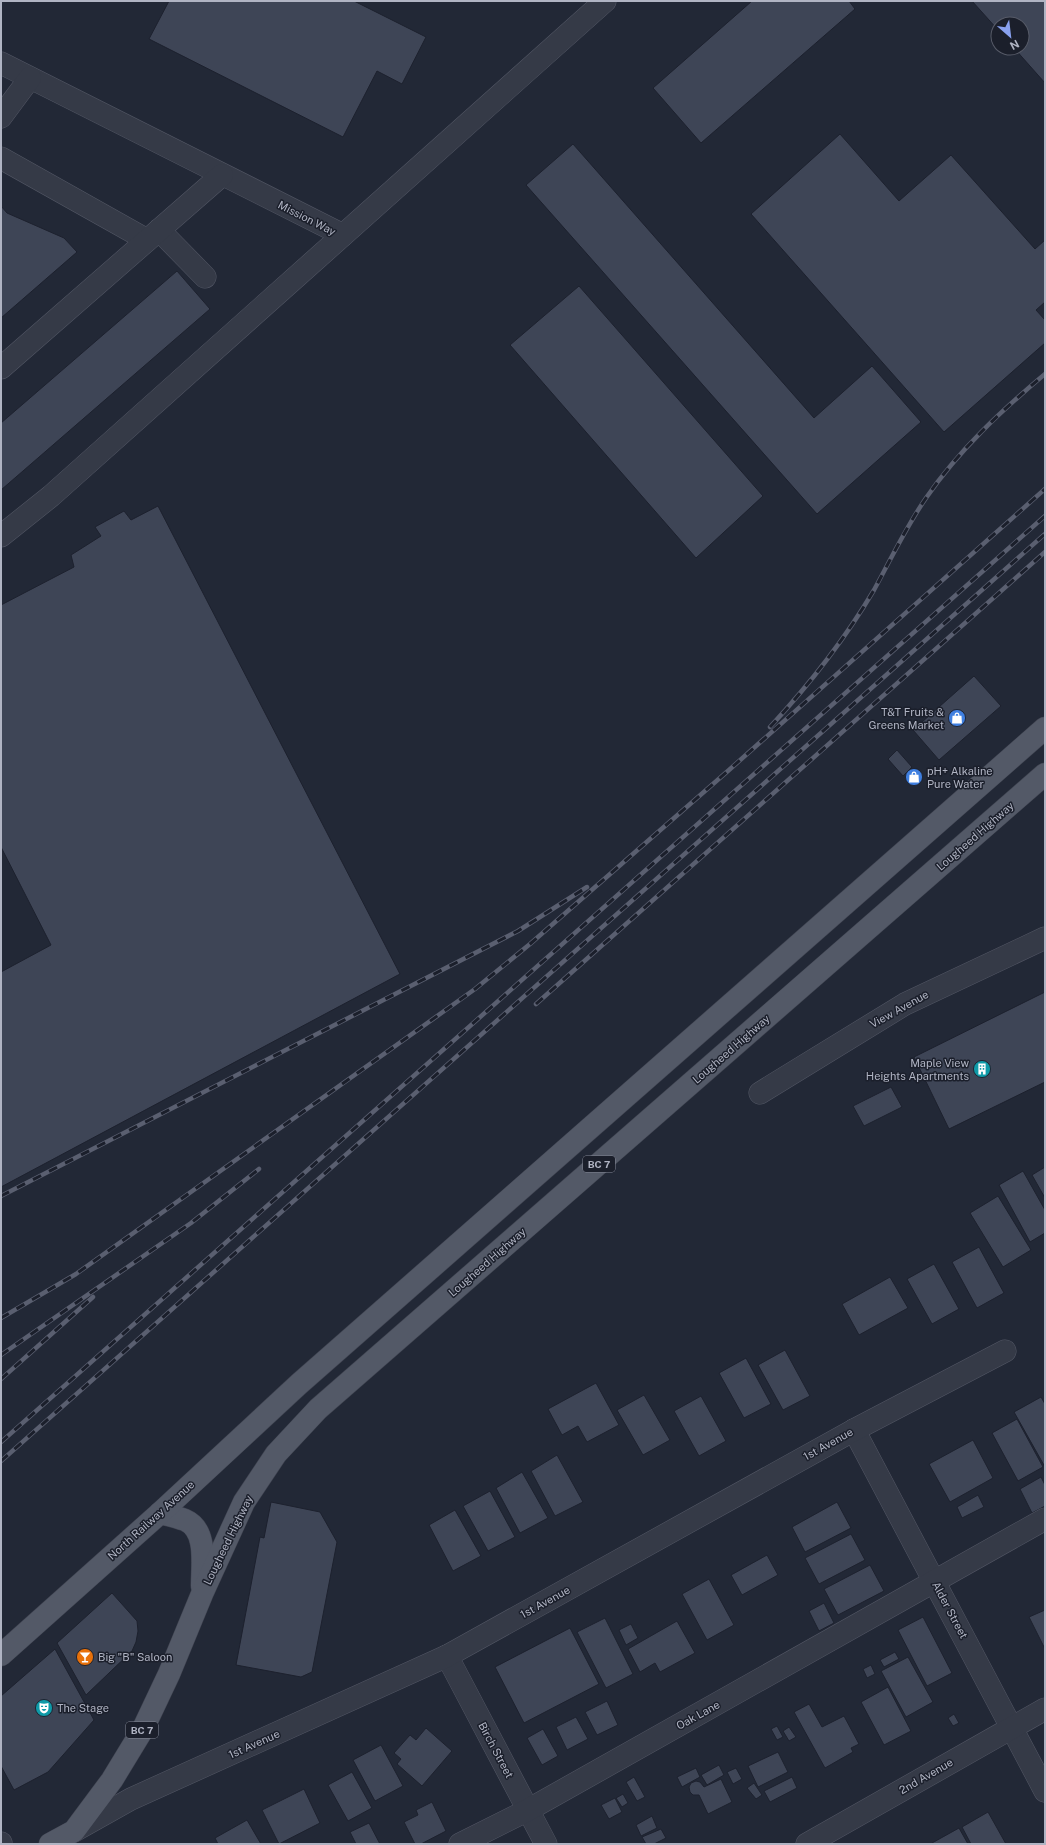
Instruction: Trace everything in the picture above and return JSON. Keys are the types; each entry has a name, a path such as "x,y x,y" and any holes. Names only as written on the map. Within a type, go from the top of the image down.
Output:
{"main road":[{"name":"North Railway Avenue","path":"1,1655 160,1513 300,1384 1045,728"},
{"name":"Lougheed Highway","path":"50,1844 74,1831 112,1780 143,1729 169,1674 202,1594 244,1502 276,1454 318,1409 1045,774"},
{"path":"160,1513 186,1521 197,1529 201,1542 202,1594"}],"street":[{"name":"Mission Way","path":"1,63 343,236 605,1"},
{"path":"1,117 30,78"},
{"path":"1,158 153,235 205,277"},
{"path":"1,368 222,175"},
{"path":"1,536 51,496 343,236"},
{"name":"View Avenue","path":"760,1093 905,1004 1045,938"},
{"name":"1st Avenue","path":"74,1831 131,1799 447,1656 854,1430 1005,1351"},
{"name":"Alder Street","path":"854,1430 1045,1791"},
{"name":"Oak Lane","path":"460,1844 528,1810 1045,1519"},
{"name":"Birch Street","path":"447,1656 546,1844"},
{"name":"2nd Avenue","path":"807,1844 1045,1709"}],"building":[{"path":"169,1 354,1 426,37 402,84 377,71 343,137 149,39"},
{"path":"752,1 849,1 855,9 701,143 653,88"},
{"path":"972,1 1045,1 1045,83 1021,56 1030,56 1030,16 990,16 990,21"},
{"path":"840,134 899,201 951,155 1035,249 1045,240 1045,302 1036,310 1045,320 1045,343 944,432 751,214"},
{"path":"573,144 814,418 872,366 921,422 817,514 526,185"},
{"path":"1,206 7,213 64,238 77,252 1,318"},
{"path":"177,271 210,309 1,490 1,423"},
{"path":"579,286 763,496 696,558 510,345"},
{"path":"158,506 400,974 1,1187 1,972 51,945 1,847 1,605 74,567 71,555 101,536 95,527 124,511 131,520"},
{"name":"T&T Fruits & Greens Market","path":"974,676 1001,706 939,760 913,730"},
{"path":"897,750 912,767 903,776 888,759"},
{"name":"pH+ Alkaline Pure Water","path":"914,771 920,778 914,783 908,777"},
{"name":"Maple View Heights Apartments","path":"1045,992 1045,1082 949,1129 914,1057"},
{"path":"891,1087 902,1107 864,1126 853,1106"},
{"path":"1045,1167 1045,1198 1032,1175"},
{"path":"1023,1171 1045,1210 1045,1233 1030,1242 999,1185"},
{"path":"998,1196 1031,1250 1003,1267 970,1213"},
{"path":"979,1247 1004,1293 977,1308 952,1262"},
{"path":"934,1264 959,1309 932,1324 907,1279"},
{"path":"890,1277 908,1308 859,1335 842,1304"},
{"path":"785,1350 810,1396 783,1410 758,1365"},
{"path":"746,1358 771,1404 744,1418 719,1373"},
{"path":"596,1383 619,1425 587,1442 578,1426 562,1435 548,1409"},
{"path":"644,1395 670,1440 643,1455 617,1410"},
{"path":"701,1396 726,1441 699,1456 674,1411"},
{"path":"1041,1397 1045,1404 1045,1467 1014,1412"},
{"path":"1017,1419 1043,1467 1018,1481 992,1433"},
{"path":"973,1440 993,1478 950,1502 929,1464"},
{"path":"557,1455 583,1502 555,1516 531,1471"},
{"path":"522,1472 548,1518 520,1533 496,1488"},
{"path":"1041,1477 1045,1485 1045,1506 1032,1513 1020,1489"},
{"path":"490,1491 515,1537 488,1551 463,1506"},
{"path":"978,1495 984,1507 962,1518 957,1507"},
{"path":"271,1502 320,1512 337,1542 312,1672 301,1677 236,1665 260,1537 264,1538"},
{"path":"837,1502 851,1528 805,1552 792,1527"},
{"path":"455,1510 481,1556 453,1571 429,1525"},
{"path":"851,1534 865,1560 819,1584 805,1558"},
{"path":"767,1555 778,1575 742,1595 731,1575"},
{"path":"870,1565 884,1591 838,1615 824,1589"},
{"path":"709,1579 734,1625 707,1640 682,1594"},
{"path":"112,1593 137,1621 138,1631 136,1642 132,1651 86,1695 57,1643"},
{"path":"824,1603 834,1623 819,1631 809,1611"},
{"path":"1045,1610 1045,1649 1029,1617"},
{"path":"923,1617 952,1673 927,1686 898,1630"},
{"path":"605,1618 633,1674 606,1688 577,1632"},
{"path":"677,1621 695,1653 660,1672 655,1663 640,1672 628,1649"},
{"path":"631,1624 638,1638 626,1645 619,1630"},
{"path":"570,1628 599,1684 524,1723 495,1667"},
{"name":"The Stage","path":"55,1649 94,1720 48,1772 14,1790 1,1766 1,1696"},
{"path":"895,1652 899,1659 884,1667 880,1660"},
{"path":"908,1657 933,1702 906,1717 881,1671"},
{"path":"871,1665 875,1674 867,1678 863,1669"},
{"path":"888,1687 911,1731 884,1745 861,1702"},
{"path":"607,1701 618,1725 597,1735 585,1712"},
{"path":"809,1704 822,1727 844,1716 859,1744 851,1748 853,1752 825,1768 794,1712"},
{"path":"954,1714 959,1723 953,1726 948,1718"},
{"path":"576,1717 588,1739 567,1750 556,1727"},
{"path":"777,1726 783,1737 777,1740 771,1729"},
{"path":"789,1727 796,1737 789,1741 783,1731"},
{"path":"426,1728 452,1751 422,1786 397,1764 401,1759 394,1753 410,1735 416,1740"},
{"path":"543,1729 558,1756 542,1765 527,1738"},
{"path":"381,1745 403,1786 375,1801 353,1760"},
{"path":"778,1752 788,1772 758,1787 748,1766"},
{"path":"719,1765 724,1775 707,1785 701,1775"},
{"path":"696,1768 700,1777 682,1787 677,1777"},
{"path":"736,1768 742,1779 733,1784 727,1772"},
{"path":"352,1772 372,1808 348,1821 328,1785"},
{"path":"634,1777 645,1797 637,1801 626,1782"},
{"path":"792,1777 797,1788 770,1802 764,1791"},
{"path":"721,1779 732,1802 708,1814 699,1795 693,1795 690,1792 689,1787 691,1783 696,1781 700,1782 704,1787"},
{"path":"754,1783 762,1795 756,1799 747,1788"},
{"path":"304,1789 320,1823 279,1844 262,1810"},
{"path":"623,1794 628,1803 622,1807 616,1798"},
{"path":"615,1798 622,1812 609,1819 601,1805"},
{"path":"432,1802 446,1831 421,1844 415,1844 404,1822 418,1815 416,1810"},
{"path":"988,1812 1006,1844 971,1844 962,1827"},
{"path":"652,1816 657,1828 641,1836 636,1825"},
{"path":"247,1820 261,1844 218,1844 215,1838"},
{"path":"369,1823 380,1844 356,1844 350,1832"},
{"path":"959,1828 968,1844 932,1844 932,1843"},
{"path":"661,1829 666,1838 654,1844 646,1844 642,1837"}],"railway":[{"path":"770,727 799,695 839,644 874,590 912,520 939,480 981,432 1012,402 1045,374"},
{"path":"1,1318 76,1274 475,989 530,944 729,770 1045,489"},
{"path":"1,1442 1045,516"},
{"path":"1,1461 1045,534"},
{"path":"536,1004 1045,552"},
{"path":"1,1196 518,931 587,887"},
{"path":"1,1355 191,1223 259,1169"},
{"path":"1,1379 93,1297"}],"place":[{"name":"T&T Fruits & Greens Market","path":"957,718"},
{"name":"pH+ Alkaline Pure Water","path":"914,777"},
{"name":"Maple View Heights Apartments","path":"982,1069"},
{"name":"Big \"B\" Saloon","path":"85,1657"},
{"name":"The Stage","path":"44,1708"}]}
